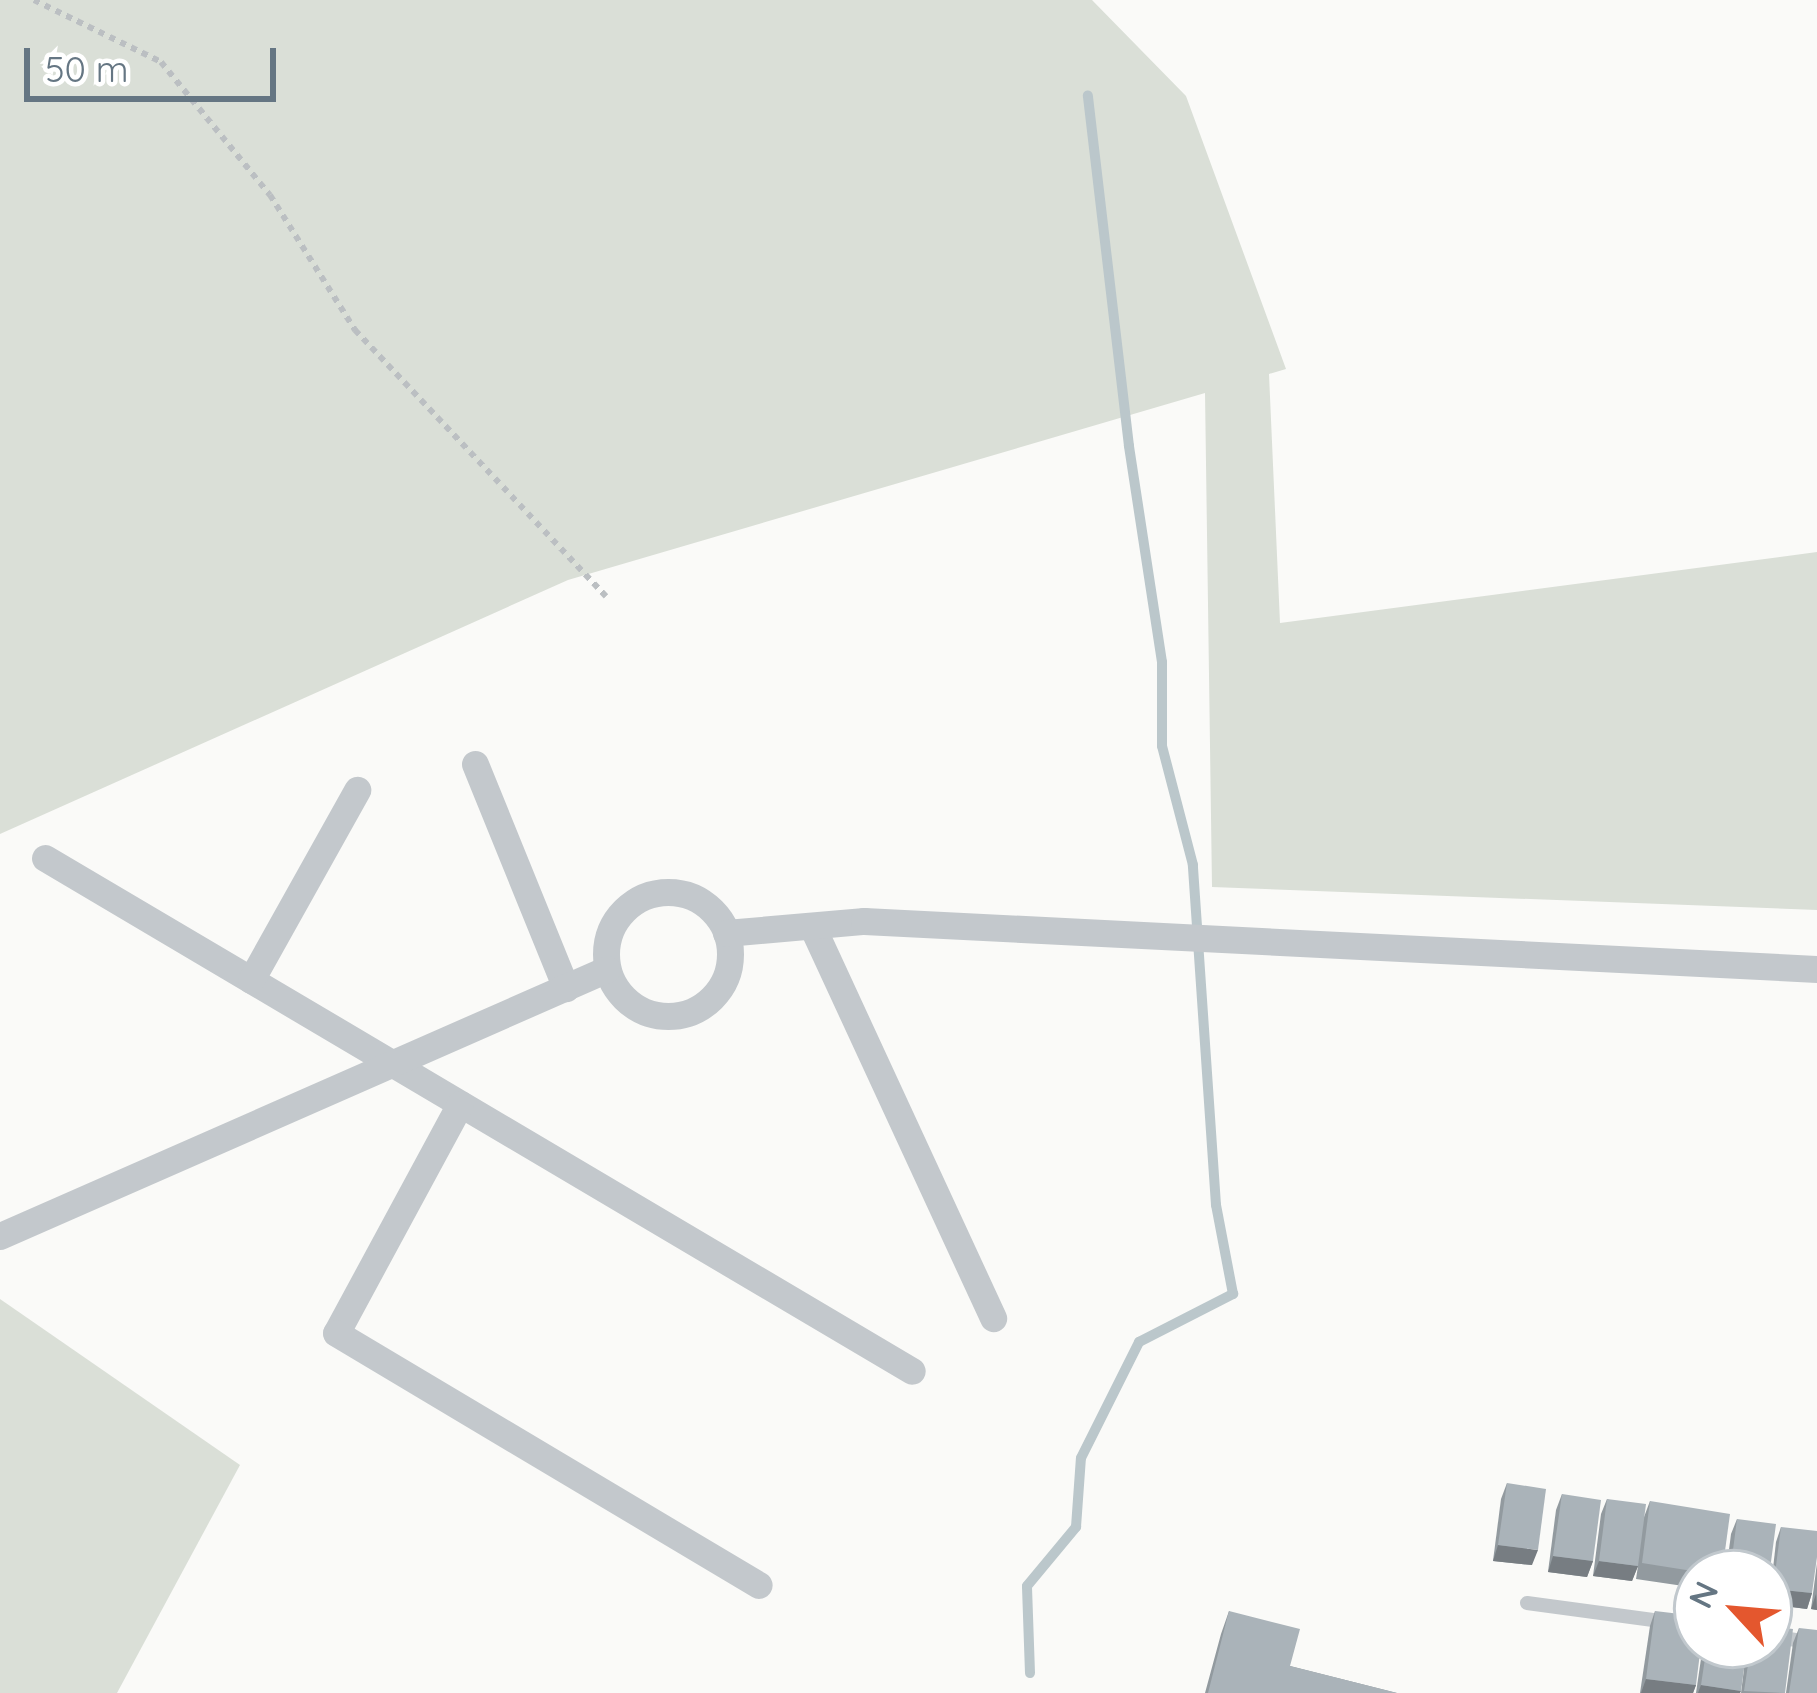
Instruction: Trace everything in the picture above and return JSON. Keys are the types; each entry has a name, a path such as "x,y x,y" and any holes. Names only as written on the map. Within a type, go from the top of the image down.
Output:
{"street":[{"path":"475,764 566,988"},
{"path":"250,980 357,790"},
{"path":"45,858 912,1371"},
{"path":"684,893 701,901 726,933 726,975 718,990 692,1012 674,1016 640,1010 614,986 607,969 605,950 618,916 648,894 684,893"},
{"path":"726,933 864,921 1817,970"},
{"path":"812,926 993,1318"},
{"path":"0,1236 607,969"},
{"path":"460,1104 336,1333 759,1586"}],"lane":[{"path":"1527,1604 1673,1623"}],"path":[{"path":"34,0 161,62 270,195 355,330 605,596"}],"shaded area":[{"path":"0,0 1092,0 1186,96 1286,369 1269,374 1280,623 1817,552 1817,910 1212,887 1205,393 568,580 0,834"},
{"path":"0,1299 240,1465 117,1693 0,1693"}],"building":[{"path":"1507,1483 1546,1489 1538,1550 1498,1545"},
{"path":"1562,1494 1601,1500 1593,1561 1553,1556"},
{"path":"1607,1499 1646,1504 1638,1566 1599,1561"},
{"path":"1650,1501 1730,1514 1725,1549 1673,1549 1673,1568 1642,1563"},
{"path":"1737,1519 1776,1524 1773,1549 1733,1549"},
{"path":"1781,1527 1817,1531 1812,1593 1793,1591 1793,1549 1778,1549"},
{"path":"1229,1611 1300,1629 1290,1666 1397,1693 1208,1693"},
{"path":"1655,1611 1673,1613 1673,1669 1698,1669 1696,1685 1646,1679"},
{"path":"1799,1628 1817,1630 1817,1693 1789,1693"},
{"path":"1703,1669 1744,1669 1741,1691 1701,1685"},
{"path":"1747,1669 1788,1669 1785,1693 1744,1691"}],"waterway":[{"path":"1030,1673 1027,1586 1076,1527 1081,1458 1139,1342 1233,1294 1216,1205 1193,865 1162,746 1162,662 1129,446 1088,95"}]}
